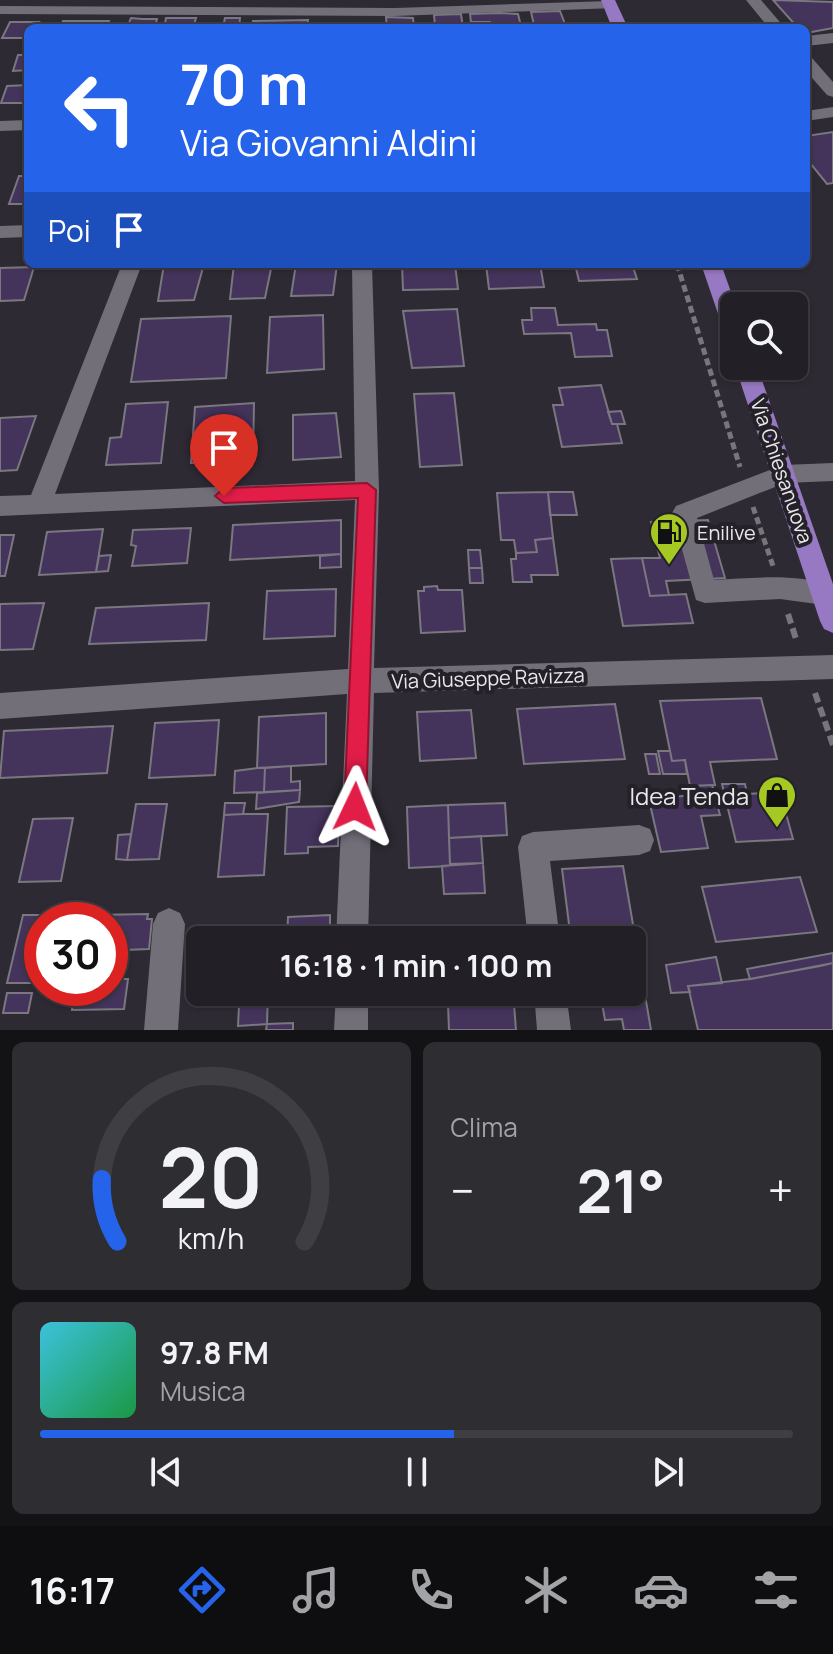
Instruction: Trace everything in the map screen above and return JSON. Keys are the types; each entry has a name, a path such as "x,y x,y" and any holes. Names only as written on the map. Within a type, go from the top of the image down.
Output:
{"main road":[{"path":"609,2 618,24"},
{"path":"712,268 721,292"},
{"name":"Via Chiesanuova","path":"751,380 833,621"}],"street":[{"path":"753,0 774,24"},
{"path":"0,10 204,5 395,12 609,2"},
{"path":"810,41 833,38"},
{"path":"810,66 833,92"},
{"path":"810,115 833,112"},
{"path":"0,126 24,125"},
{"path":"0,232 24,231"},
{"path":"40,503 130,268"},
{"path":"352,926 367,490 362,268"},
{"path":"824,594 780,588 705,592 684,513 783,474 833,472"},
{"path":"0,506 367,490"},
{"name":"Via Giuseppe Ravizza","path":"0,706 359,681 833,667"},
{"path":"542,926 533,847 639,840"},
{"path":"161,1030 169,924"},
{"path":"351,1030 352,1006"},
{"path":"551,1006 554,1030"}],"building":[{"path":"773,0 833,2 833,28 810,32 810,24 794,24"},
{"path":"560,11 565,24 534,24 531,12"},
{"path":"461,14 462,24 435,24 434,15"},
{"path":"470,14 518,14 520,24 471,22"},
{"path":"386,17 413,18 414,24 387,24"},
{"path":"131,18 157,19 156,24 129,24"},
{"path":"166,18 196,18 194,24 165,24"},
{"path":"225,18 240,18 239,24 224,24"},
{"path":"308,20 308,24 253,24 253,21"},
{"path":"63,21 109,21 108,24 62,24"},
{"path":"10,22 39,22 24,24 24,38 2,38"},
{"path":"18,55 24,55 24,70 13,71"},
{"path":"24,85 24,103 1,103 7,86"},
{"path":"833,132 833,183 827,184 810,163 810,135"},
{"path":"19,176 24,176 24,204 9,204"},
{"path":"0,268 34,268 24,300 0,301"},
{"path":"163,268 203,268 194,300 158,301"},
{"path":"234,268 271,268 265,298 230,299"},
{"path":"295,268 336,268 333,295 291,296"},
{"path":"402,268 455,268 458,289 403,290"},
{"path":"486,268 541,268 544,287 489,289"},
{"path":"576,268 633,268 637,279 579,281"},
{"path":"531,308 555,308 558,325 596,324 597,330 607,330 612,356 575,357 571,333 524,334 522,320 532,320"},
{"path":"457,309 464,366 412,368 403,311"},
{"path":"323,315 324,369 267,373 270,317"},
{"path":"231,316 226,378 131,382 141,319"},
{"path":"601,385 612,424 617,424 622,443 562,447 553,405 563,405 559,388"},
{"path":"454,393 462,465 420,467 414,394"},
{"path":"168,402 161,463 106,465 110,438 121,437 126,404"},
{"path":"254,403 253,459 191,463 195,407"},
{"path":"621,411 625,424 612,424 608,412"},
{"path":"336,413 341,457 293,460 293,415"},
{"path":"36,416 17,470 0,471 0,418"},
{"path":"548,492 553,538 535,540 537,552 516,553 514,540 501,540 497,493"},
{"path":"548,492 573,492 577,515 550,515"},
{"path":"341,520 341,554 230,560 233,525"},
{"path":"708,520 725,578 666,581 669,595 650,596 642,558 660,558 651,522"},
{"path":"191,528 187,563 132,566 136,546 131,545 133,530"},
{"path":"103,529 96,572 39,575 47,532"},
{"path":"0,535 14,535 5,576 0,576"},
{"path":"553,538 558,575 531,575 532,582 513,582 511,559 516,559 516,553 537,552 535,540"},
{"path":"468,550 480,550 482,568 469,568"},
{"path":"341,554 341,567 320,568 320,556"},
{"path":"111,555 108,571 96,572 99,556"},
{"path":"642,558 650,596 686,594 693,623 623,626 611,559"},
{"path":"469,568 482,568 483,583 470,583"},
{"path":"437,586 438,590 462,590 465,631 421,633 418,591"},
{"path":"336,589 335,636 264,639 267,591"},
{"path":"44,603 33,649 0,650 0,604"},
{"path":"209,603 206,640 89,644 96,608"},
{"path":"761,698 777,759 710,762 715,785 690,786 685,760 672,761 660,701"},
{"path":"615,704 625,759 524,764 517,709"},
{"path":"471,710 476,758 420,761 417,712"},
{"path":"326,713 326,764 257,768 259,717"},
{"path":"219,720 215,775 149,778 155,723"},
{"path":"113,726 107,773 0,778 4,731"},
{"path":"658,751 670,751 672,761 685,760 687,774 663,774"},
{"path":"645,754 656,754 660,774 649,774"},
{"path":"291,766 291,782 300,781 300,790 264,792 265,768"},
{"path":"265,768 264,792 234,793 235,771"},
{"path":"722,784 745,784 747,794 780,792 793,839 736,842"},
{"path":"712,785 720,815 701,816 708,848 661,852 649,800 692,795 690,786"},
{"path":"300,790 299,802 256,809 257,793"},
{"path":"225,803 245,803 243,814 224,815"},
{"path":"505,803 507,835 449,838 448,805"},
{"path":"136,804 167,804 159,859 127,860"},
{"path":"448,805 450,866 409,868 407,807"},
{"path":"339,806 338,846 308,847 308,853 285,854 287,807"},
{"path":"268,814 264,875 218,877 224,815"},
{"path":"73,818 61,881 19,882 33,819"},
{"path":"131,834 127,860 116,859 118,835"},
{"path":"481,836 483,863 450,864 449,838"},
{"path":"483,863 485,893 444,894 442,866"},
{"path":"623,866 633,926 569,926 562,869"},
{"path":"800,877 817,932 716,942 702,887"},
{"path":"128,914 148,914 147,919 152,919 149,949 128,950"},
{"path":"23,915 24,915 24,983 7,983"},
{"path":"330,915 330,926 288,926 288,917"},
{"path":"833,953 833,963 820,966 750,979 747,969"},
{"path":"716,957 722,983 688,986 690,992 671,993 666,965"},
{"path":"833,963 833,1030 698,1030 688,986 750,979"},
{"path":"7,993 24,993 24,1006 29,1006 28,1013 3,1013"},
{"path":"646,1001 651,1030 624,1030 622,1019 605,1020 602,1006 646,1006"},
{"path":"73,1006 124,1006 124,1009 72,1010"},
{"path":"239,1006 268,1006 267,1024 238,1026"},
{"path":"448,1006 514,1006 516,1030 449,1030"},
{"path":"293,1023 293,1030 266,1030 267,1024"}],"place":[{"name":"Enilive","path":"669,566"},
{"name":"Idea Tenda","path":"777,829"}],"route":[{"path":"224,496 367,490 355,807"}]}
